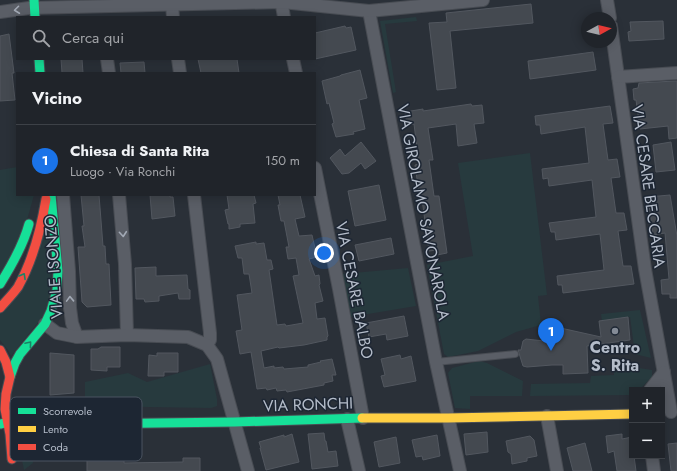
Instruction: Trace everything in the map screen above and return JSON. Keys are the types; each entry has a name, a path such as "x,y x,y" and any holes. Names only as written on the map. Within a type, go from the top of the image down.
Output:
{"street":[{"path":"0,12 35,8 103,12 281,1 349,4 369,11 483,0"},
{"path":"607,0 609,12"},
{"path":"281,1 284,16"},
{"name":"VIA GIROLAMO SAVONAROLA","path":"369,11 436,362 460,471"},
{"name":"VIA CESARE BECCARIA","path":"614,48 645,269 670,412"},
{"path":"39,60 40,72"},
{"path":"107,60 108,72"},
{"path":"178,60 180,72"},
{"path":"293,60 296,72"},
{"path":"618,77 677,73"},
{"name":"VIA CESARE BALBO","path":"316,173 363,418"},
{"name":"VIALE ISONZO","path":"0,308 16,288 29,265 42,221 46,196"},
{"name":"VIALE ISONZO","path":"10,450 4,427 6,394 10,377 20,354 45,324 51,311 57,290 58,271 51,196"},
{"name":"VIALE ISONZO","path":"64,196 70,308 76,337"},
{"path":"119,196 125,264 127,335"},
{"path":"194,196 210,333 210,340 207,345"},
{"name":"VIALE ISONZO","path":"0,284 23,245 32,214"},
{"name":"VIALE ISONZO","path":"0,293 23,258 23,245"},
{"path":"45,324 57,333 76,337 127,335 188,337 207,345 217,360 248,471"},
{"path":"0,350 6,362 10,377"},
{"path":"652,387 664,372"},
{"name":"VIA RONCHI","path":"142,423 629,414"},
{"path":"547,416 558,471"},
{"path":"347,419 359,471"},
{"path":"652,459 654,471"}],"lane":[{"path":"436,362 514,354"}],"green space":[{"path":"416,17 417,21 385,24 396,92 393,93 380,21"},
{"path":"530,153 547,295 538,296 541,325 516,332 478,351 448,357 444,354 427,265 473,256 458,163"},
{"path":"16,167 16,196 34,196 22,238 0,279 0,170"},
{"path":"50,229 51,294 43,316 11,356 0,340 0,312 44,232"},
{"path":"408,268 416,306 350,317 342,274"},
{"path":"640,310 651,358 635,354 630,317 602,321 601,314"},
{"path":"479,361 487,363 523,381 522,396 470,396 470,409 455,408 448,373 452,368"},
{"path":"210,364 217,406 211,408 142,407 142,397 85,397 85,382 128,373 147,382"},
{"path":"613,364 652,370 652,377 642,387 629,387 629,395 530,396 531,384 590,383 591,376 614,375"},
{"path":"22,461 33,461 33,463 24,470"}],"building":[{"path":"531,4 533,23 450,31 456,88 437,90 429,23 447,22 446,13"},
{"path":"663,21 664,39 629,41 628,32 631,31 630,22"},
{"path":"345,26 346,28 351,27 356,50 316,59 316,33"},
{"path":"9,34 14,73 12,73 15,100 0,101 0,36"},
{"path":"593,52 596,70 530,79 528,61"},
{"path":"61,60 82,60 83,72 62,72"},
{"path":"198,60 237,60 239,72 201,72"},
{"path":"144,62 145,72 121,72 120,63"},
{"path":"360,70 367,98 359,100 365,129 353,132 354,134 336,137 332,124 334,123 329,103 327,104 322,81"},
{"path":"677,81 677,138 669,139 668,126 640,129 633,89 638,88 639,83"},
{"path":"471,104 472,106 482,105 484,123 474,124 477,143 458,146 456,124 428,128 433,160 429,160 434,196 439,196 447,253 437,255 437,250 429,251 422,199 420,200 415,165 419,164 414,124 407,125 405,112"},
{"path":"610,106 613,123 603,124 608,160 617,159 620,177 611,178 616,213 624,213 627,230 618,231 623,266 631,266 634,284 563,293 562,285 558,285 557,276 604,270 600,234 556,240 555,232 551,232 549,223 596,217 592,180 549,186 548,178 543,179 542,169 589,163 585,127 541,134 540,125 536,125 535,116"},
{"path":"361,142 376,161 365,169 361,163 349,173 342,174 330,158 340,149 345,156"},
{"path":"671,142 675,170 656,172 653,145"},
{"path":"379,185 386,220 355,226 348,191"},
{"path":"670,195 677,236 677,298 670,298 670,294 662,294 661,280 669,279 665,233 653,235 648,197"},
{"path":"81,196 99,196 103,246 105,246 106,264 109,264 111,305 87,307 82,302 78,247 85,247 82,226 84,226"},
{"path":"150,196 173,197 175,216 152,219"},
{"path":"227,196 254,196 256,203 253,204 255,223 240,224 240,227 229,229 225,210 229,209"},
{"path":"278,196 300,196 305,217 295,219 299,236 312,235 317,257 309,259 315,276 319,275 319,285 323,301 315,303 317,319 325,318 328,336 327,340 261,351 264,368 274,366 274,368 283,367 284,369 308,367 308,365 321,362 320,361 332,359 336,375 332,375 333,381 324,383 324,385 287,392 286,390 277,391 276,388 267,390 266,388 257,389 251,352 240,354 236,331 242,330 237,295 252,293 249,274 244,274 242,258 238,258 235,246 256,242 256,244 264,243 267,260 271,260 273,269 269,270 277,325 285,324 286,326 303,323 293,276 299,275 296,258 288,259 286,247 289,247 284,221 281,221 278,205 280,205"},
{"path":"391,238 394,254 359,261 355,245"},
{"path":"156,267 156,276 187,275 190,299 179,299 178,293 159,296 159,301 145,302 144,299 136,299 135,268"},
{"path":"404,316 408,336 387,340 386,334 369,337 366,323"},
{"path":"628,317 630,340 587,346 588,373 563,374 563,365 523,366 518,350 521,350 523,341 526,339 553,342 556,327 601,337 599,321"},
{"path":"101,347 120,347 120,367 107,367 107,371 91,370 91,349 98,349"},
{"path":"50,353 74,355 74,393 50,395"},
{"path":"157,353 178,353 178,372 164,372 164,376 148,376 149,355 157,356"},
{"path":"400,355 401,359 411,356 416,381 384,387 381,376 385,375 381,359"},
{"path":"487,432 488,452 466,455 464,434"},
{"path":"324,433 328,452 336,451 338,466 312,469 308,434"},
{"path":"292,434 299,462 266,470 259,442"},
{"path":"622,434 622,439 629,438 629,459 634,459 636,471 617,471 614,451 608,453 606,436"},
{"path":"437,435 440,456 423,460 422,456 416,457 412,440"},
{"path":"530,436 534,440 537,456 527,458 527,461 512,464 511,454 508,452 506,441"},
{"path":"396,437 400,463 379,467 374,442"},
{"path":"585,443 592,471 573,471 567,448"},
{"path":"677,443 677,471 671,471 668,444"},
{"path":"183,458 200,458 200,471 87,471 87,461 124,461 124,463 183,462"}],"traffic: fast":[{"path":"34,0 35,16"},
{"path":"39,60 40,72"},
{"path":"10,377 20,354 45,324 51,311 57,290 58,271 51,196"},
{"path":"0,284 17,255 29,224"},
{"path":"142,423 362,418"},
{"path":"1,424 10,422"}],"traffic: slow":[{"path":"362,418 448,418 629,414"}],"traffic: jam":[{"path":"0,308 18,287 28,266 42,222 46,199"},
{"path":"0,350 6,362 10,377 6,394 5,409 10,434"}],"place":[{"name":"Centro S. Rita","path":"615,331"},
{"name":"Chiesa di Santa Rita","path":"551,351"}]}
